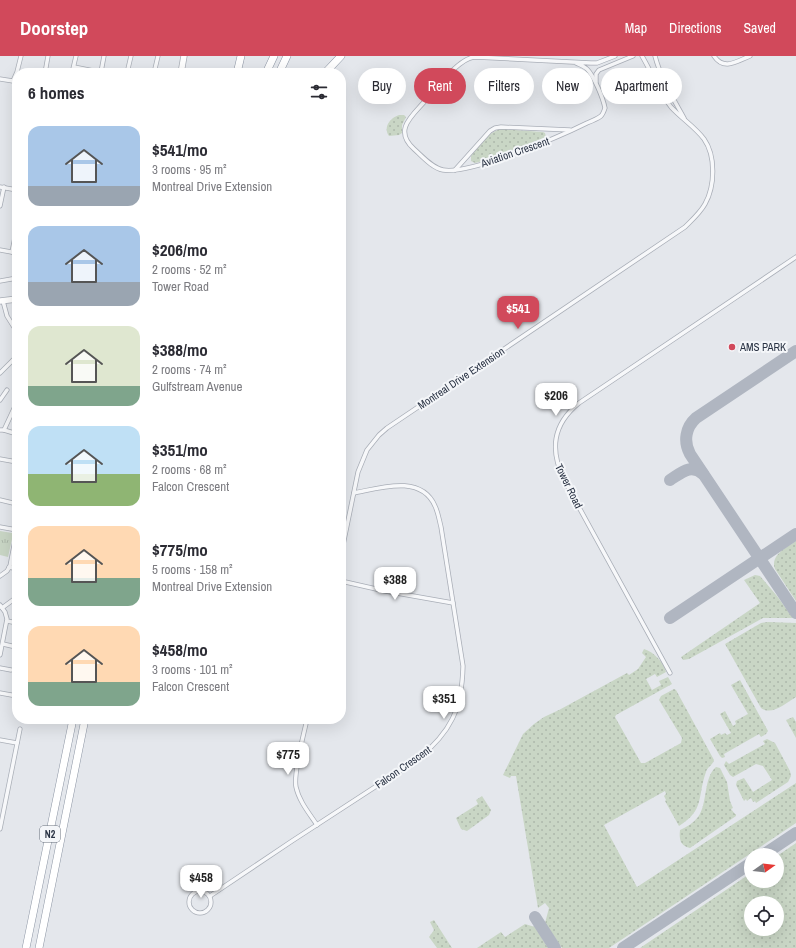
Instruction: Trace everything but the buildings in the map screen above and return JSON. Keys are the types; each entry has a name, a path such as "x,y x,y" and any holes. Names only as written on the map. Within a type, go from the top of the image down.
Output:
{"highway":[{"path":"238,68 241,56"},
{"path":"268,68 274,56"},
{"path":"281,68 287,56"},
{"path":"329,68 340,56"},
{"name":"N2","path":"26,948 72,724"},
{"name":"N2","path":"39,948 84,724"}],"main road":[{"path":"182,68 184,56"},
{"path":"2,301 12,300"}],"street":[{"path":"18,68 21,56"},
{"path":"46,68 48,56"},
{"path":"74,68 76,56"},
{"path":"103,68 104,56"},
{"path":"129,68 131,56"},
{"path":"155,68 158,56"},
{"name":"Aviation Crescent","path":"576,63 590,72 604,104 604,109 602,114 573,130 492,161 454,170 443,170 433,166 411,147 407,141 405,131 408,120 460,65 468,59 474,57 595,63 615,56"},
{"path":"597,87 597,71 633,56"},
{"name":"Montreal Drive Extension","path":"346,531 360,466 367,450 376,438 387,428 668,239 685,227 697,215 707,198 711,183 711,155 704,140 675,111 667,100 643,56"},
{"name":"Montreal Drive Extension","path":"655,56 658,68 668,91 685,120"},
{"path":"714,56 719,62 727,64 750,56"},
{"path":"0,79 12,81"},
{"name":"Aviation Crescent","path":"454,170 490,131 495,128 573,130"},
{"path":"0,206 2,187 12,189"},
{"path":"0,250 12,252"},
{"name":"Tower Road","path":"670,673 564,480 557,463 555,451 557,434 564,418 579,403 796,257"},
{"path":"0,281 12,279"},
{"path":"2,301 7,316 12,324"},
{"path":"0,373 12,361"},
{"path":"0,400 7,390"},
{"path":"12,411 2,430 12,433"},
{"path":"0,459 12,461"},
{"name":"Falcon Crescent","path":"210,896 429,750 446,732 458,707 463,678 462,662 438,512 435,504 430,497 417,488 404,485 354,493"},
{"path":"0,500 12,503"},
{"path":"0,527 12,529"},
{"path":"0,576 9,567 12,556"},
{"path":"346,582 453,603"},
{"path":"0,655 7,621 6,615 1,607 12,600"},
{"path":"7,621 12,622"},
{"path":"3,644 12,646"},
{"path":"0,668 11,670"},
{"path":"0,693 12,695"},
{"path":"306,724 296,775 296,785 304,806 317,825"},
{"path":"0,829 20,729"},
{"path":"0,740 17,743"},
{"path":"204,892 210,896 212,903 209,910 206,912 199,914 190,907 190,899 194,893 204,892"}],"green space":[{"path":"399,115 404,115 406,117 402,125 402,133 399,135 389,136 387,133 388,123"},
{"path":"502,129 543,132 545,133 546,137 490,159 475,163 471,161 471,156 484,140 492,133"},
{"path":"0,531 12,533 8,557 0,555"},
{"path":"796,541 796,601 775,569 774,564 780,552"},
{"path":"755,575 760,576 793,618 763,618 689,659 683,660 681,657 760,603 744,580"},
{"path":"761,623 796,623 796,697 774,710 765,710 761,708 725,644"},
{"path":"644,649 648,650 658,658 666,672 657,677 655,674 646,679 652,690 661,685 659,681 668,677 672,684 616,715 615,717 641,763 645,763 681,743 682,738 659,700 661,696 674,689 676,690 714,760 707,770 703,781 697,808 687,820 679,826 665,801 665,791 604,825 637,887 796,783 796,823 759,848 744,848 744,858 609,948 562,948 545,923 549,908 545,903 538,908 516,776 511,776 510,778 503,775 523,734 534,724 544,717 627,673 629,675 638,669 646,657 642,653"},
{"path":"740,680 768,731 761,737 759,734 724,754 725,757 722,758 710,739 720,733 721,735 725,733 727,735 731,733 720,714 725,711 733,726 736,724 735,721 748,714 731,685"},
{"path":"793,717 796,722 796,738 786,720"},
{"path":"767,739 775,743 790,771 791,776 788,782 756,803 755,801 753,802 751,798 744,801 736,785 737,781 744,778 753,792 772,780 763,766 756,764 733,777 724,765 726,761 729,764 765,744 763,741"},
{"path":"716,767 720,768 727,782 730,801 733,808 731,809 736,816 690,848 684,846 681,842 680,830 694,821 701,812 709,778"},
{"path":"482,796 491,810 489,815 467,831 461,829 456,818 478,804 476,800"},
{"path":"796,843 796,948 640,948 744,878 744,888 784,888 784,851"},
{"path":"434,920 452,948 437,948 429,937 434,930 430,922"},
{"path":"525,924 535,927 548,948 477,948 501,932 505,937"}],"taxiway":[{"path":"796,351 696,418 688,430 686,439 690,454 796,613"},
{"path":"670,480 682,472 690,469 694,469 703,474"},
{"path":"670,618 796,534"},
{"path":"774,848 796,833"},
{"path":"623,948 744,868"},
{"path":"535,917 555,948"}],"place":[{"name":"AMS PARK","path":"732,347"}]}
